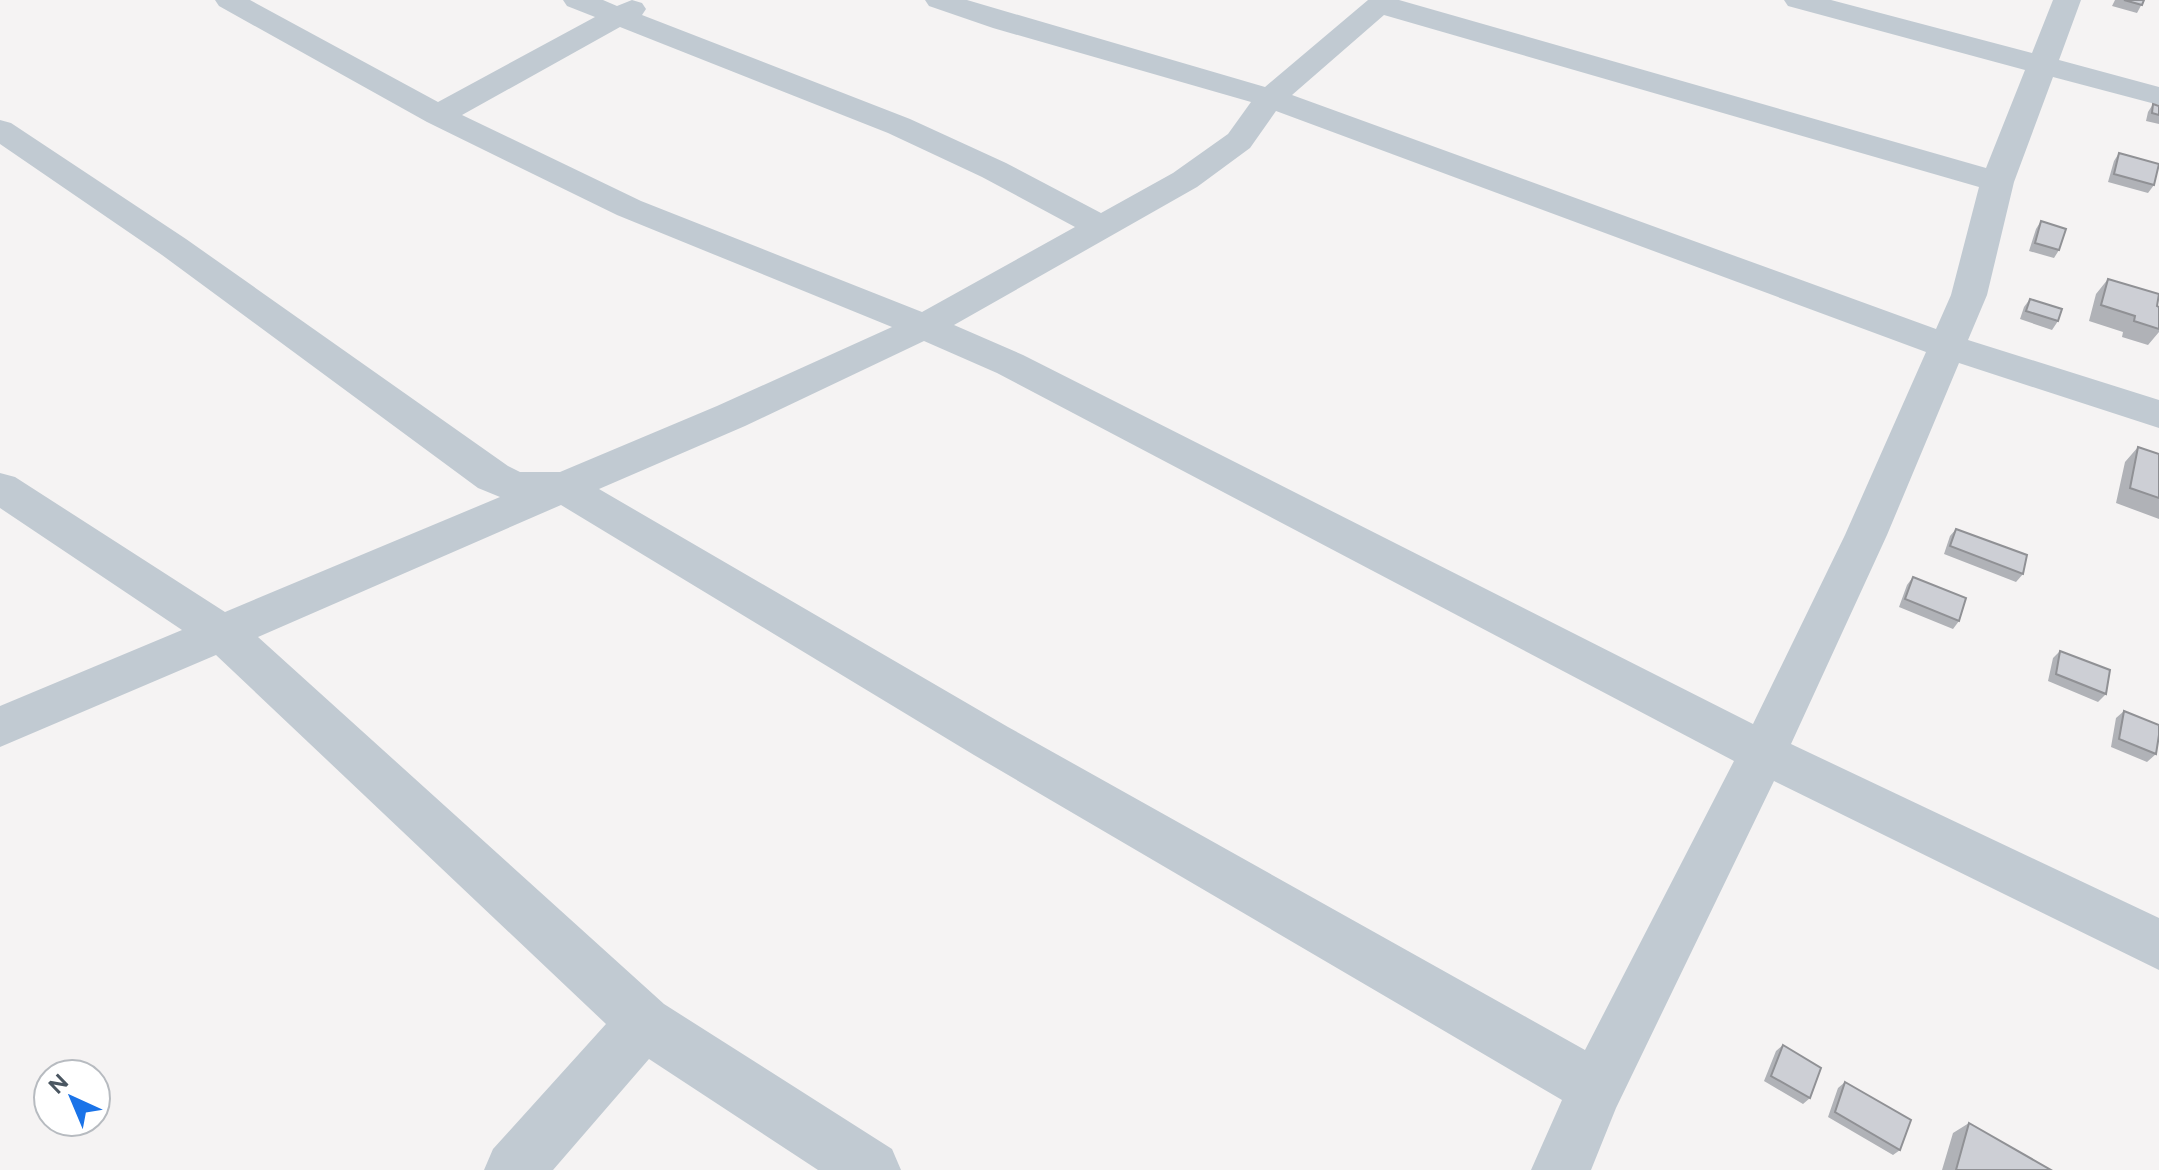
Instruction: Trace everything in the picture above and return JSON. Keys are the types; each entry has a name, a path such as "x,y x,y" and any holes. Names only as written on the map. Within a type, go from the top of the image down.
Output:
{"street":[{"path":"229,0 438,115 629,208 925,326 1025,371 1763,753 2159,945"},
{"path":"577,0 899,126 994,170 1103,228"},
{"path":"438,115 650,0"},
{"path":"939,0 1003,22 1270,98 1946,346 2159,414"},
{"path":"1798,0 2159,96"},
{"path":"1561,1170 1596,1088 1763,753 1866,535 1969,295 1997,182 2067,0"},
{"path":"0,727 563,487 925,326 1185,180 1239,141 1270,98 1382,3 1997,182"},
{"path":"0,130 174,247 493,477 516,487 563,487 978,733 1596,1088"},
{"path":"0,488 223,633 644,1023 871,1170"},
{"path":"514,1170 644,1023"}],"building":[{"path":"2124,0 2144,0 2142,5"},
{"path":"2153,104 2159,106 2159,115 2152,113"},
{"path":"2119,153 2159,164 2154,185 2114,174"},
{"path":"2041,221 2066,229 2059,250 2035,243"},
{"path":"2108,279 2159,294 2159,329 2134,321 2135,316 2101,305"},
{"path":"2030,299 2062,309 2058,321 2026,311"},
{"path":"2138,447 2159,454 2159,498 2130,488"},
{"path":"1956,529 2027,555 2023,574 1950,546"},
{"path":"1913,577 1966,598 1959,621 1905,599"},
{"path":"2060,651 2110,670 2106,694 2056,674"},
{"path":"2124,711 2159,725 2156,754 2119,739"},
{"path":"1783,1045 1821,1068 1810,1098 1771,1076"},
{"path":"1845,1082 1911,1120 1900,1150 1835,1112"},
{"path":"1969,1123 2051,1170 1956,1170"}]}
